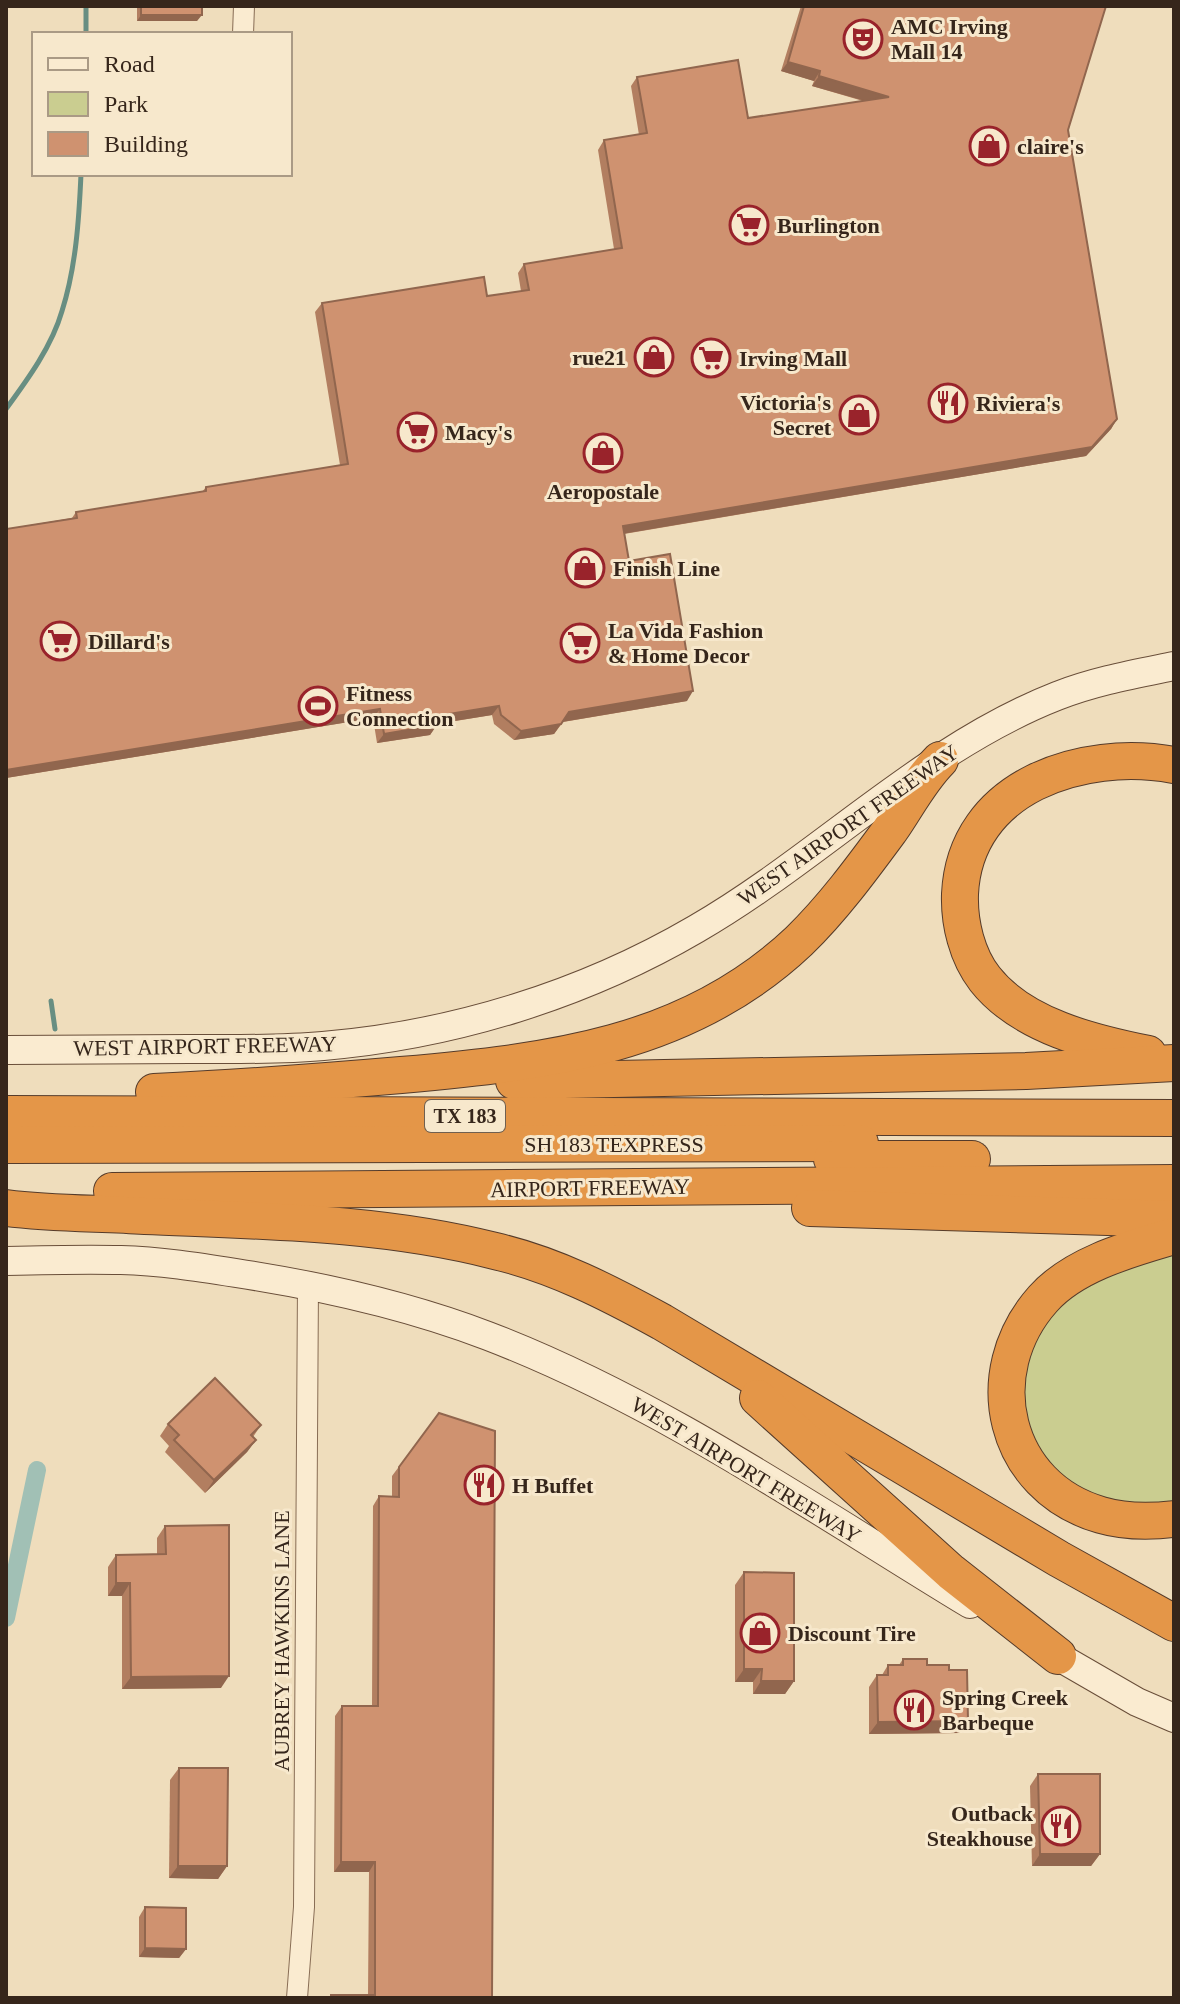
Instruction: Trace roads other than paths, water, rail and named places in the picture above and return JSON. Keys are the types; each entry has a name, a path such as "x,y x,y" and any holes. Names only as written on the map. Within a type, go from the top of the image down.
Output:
{"highway":[{"path":"285,1085 537,1060 633,1038 701,1010 773,964 801,939 881,841 940,760"},
{"path":"1174,765 1154,761 1107,762 1063,770 1026,786 997,807 973,837 961,874 959,912 968,948 985,979 1011,1003 1044,1022 1082,1036 1174,1061"},
{"path":"6,1101 285,1085 1026,1071 1174,1061"},
{"name":"TX 183","path":"6,1114 1168,1123"},
{"name":"SH 183 TEXPRESS","path":"6,1145 1168,1123"},
{"name":"SH 183 TEXPRESS","path":"6,1160 1174,1158"},
{"name":"AIRPORT FREEWAY","path":"6,1192 1174,1183"},
{"path":"562,1188 668,1203 1174,1219"},
{"path":"6,1208 59,1214 304,1224 435,1238 497,1251 552,1269 601,1289 662,1322 1059,1559 1174,1623"},
{"path":"1174,1236 1109,1258 1074,1275 1045,1297 1022,1325 1008,1361 1005,1395 1010,1428 1023,1458 1044,1483 1068,1501 1101,1515 1143,1522 1174,1519"},
{"path":"662,1322 737,1380 951,1572 1058,1656"}],"main road":[{"name":"WEST AIRPORT FREEWAY","path":"6,1050 292,1048 368,1041 471,1022 584,983 694,930 762,887 976,736 1058,696 1111,679 1174,666"},
{"name":"WEST AIRPORT FREEWAY","path":"6,1261 123,1260 308,1284 435,1318 489,1337 607,1389 692,1434 1058,1656 1137,1702 1174,1718"}],"street":[{"path":"243,32 244,6"},
{"name":"AUBREY HAWKINS LANE","path":"297,1998 304,1907 308,1284"}],"waterway":[{"path":"86,6 86,32"},
{"path":"6,409 31,374 58,324 74,260 81,176"},
{"path":"51,1001 55,1029"},
{"path":"6,1618 37,1470"}],"place":[{"name":"AMC Irving Mall 14","path":"863,39"},
{"name":"claire's","path":"989,146"},
{"name":"Burlington","path":"749,225"},
{"name":"rue21","path":"654,357"},
{"name":"Irving Mall","path":"711,358"},
{"name":"Riviera's","path":"948,403"},
{"name":"Victoria's Secret","path":"859,415"},
{"name":"Macy's","path":"417,432"},
{"name":"Aeropostale","path":"603,453"},
{"name":"Finish Line","path":"585,568"},
{"name":"Dillard's","path":"60,641"},
{"name":"La Vida Fashion & Home Decor","path":"580,643"},
{"name":"Fitness Connection","path":"318,706"},
{"name":"H Buffet","path":"484,1485"},
{"name":"Discount Tire","path":"760,1633"},
{"name":"Spring Creek Barbeque","path":"914,1710"},
{"name":"Outback Steakhouse","path":"1061,1826"}]}
